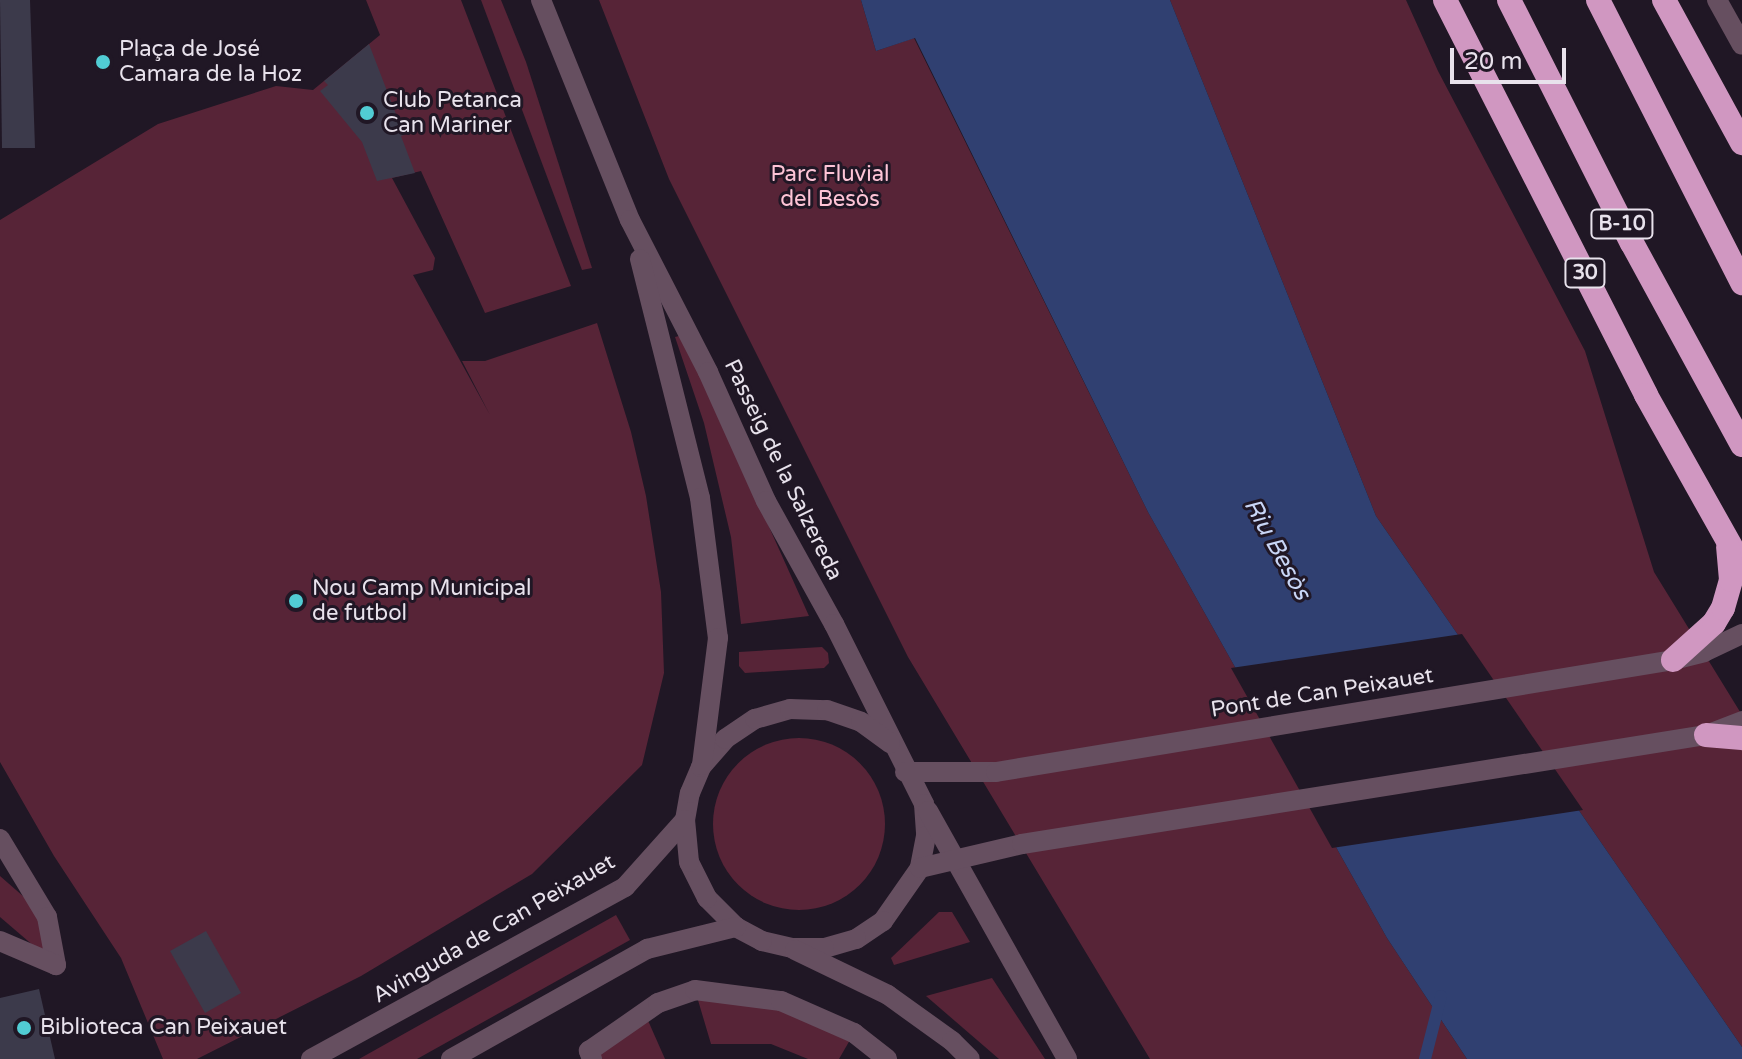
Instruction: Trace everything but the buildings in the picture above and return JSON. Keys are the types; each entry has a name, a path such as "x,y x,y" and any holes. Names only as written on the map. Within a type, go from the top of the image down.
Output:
{"highway":[{"name":"30","path":"1445,0 1646,395 1728,545"},
{"name":"B-10","path":"1509,0 1632,243 1742,445"},
{"path":"1598,0 1742,283"},
{"path":"1664,0 1742,143"},
{"path":"1728,545 1742,566"},
{"path":"1673,660 1714,623 1729,595 1728,545"},
{"path":"1706,735 1742,738"}],"street":[{"name":"Passeig de la Salzereda","path":"541,0 630,220 708,372 766,501 834,624 890,743"},
{"path":"1717,0 1742,45"},
{"name":"Passeig de la Salzereda","path":"630,220 700,498 714,604 718,638 701,767"},
{"name":"Pont de Can Peixauet","path":"905,772 986,773 1673,660 1704,652 1742,634"},
{"path":"970,1059 952,1041 888,995 792,948 762,941 736,927 707,898 689,862 685,820 690,793 701,767 735,732 755,719 790,709 838,714 861,722 890,743 1067,1059"},
{"path":"920,868 1022,844 1706,735 1742,721"},
{"path":"792,948 824,948 856,939 883,921 920,868 926,836 924,804"},
{"name":"Avinguda de Can Peixauet","path":"311,1059 625,887 685,820"},
{"path":"0,839 47,917 56,965 0,941"},
{"path":"451,1059 647,949 736,927"},
{"path":"592,1059 589,1051 658,1003 695,990 781,1001 854,1033 887,1059"}],"green space":[{"name":"Nou Camp Municipal de futbol","path":"366,0 461,0 571,286 485,313 421,171 392,178 435,258 433,270 413,275 490,415 462,361 485,361 597,323 631,432 646,496 661,592 664,673 642,765 532,874 361,976 197,1059 163,1059 121,958 54,856 0,762 0,220 158,124 276,86 313,90 380,35"},
{"path":"481,0 501,0 526,62 592,268 582,270"},
{"name":"Parc Fluvial del Besòs","path":"599,0 861,0 876,51 914,38 1148,512 1387,938 1467,1059 1150,1059 908,657 669,179"},
{"path":"1170,0 1406,0 1438,71 1585,351 1654,572 1742,715 1742,1047 1376,516"},
{"path":"683,335 809,616 741,624 731,537 704,423 675,337"},
{"path":"822,647 828,653 829,663 824,668 745,673 739,666 739,652"},
{"path":"799,738 832,745 860,763 878,791 885,824 878,857 860,885 832,903 799,910 766,903 738,885 720,857 713,824 720,791 738,763 766,745"},
{"path":"0,876 47,917 56,965 0,917"},
{"path":"939,912 952,912 970,942 894,965 891,958"},
{"path":"616,915 630,940 417,1059 359,1059"},
{"path":"992,978 1045,1059 999,1059 926,996"},
{"path":"695,990 714,991 854,1033 839,1059 808,1059 771,1044 711,1044"},
{"path":"646,1016 665,1059 592,1059"}],"water":[{"name":"Riu Besòs","path":"861,0 1170,0 1376,516 1742,1047 1742,1059 1467,1059 1387,938 1148,512 915,38 876,51"}],"pier":[{"path":"1462,634 1583,810 1332,848 1231,668"}],"waterway":[{"path":"1425,1059 1441,996"}],"place":[{"name":"Plaça de José Camara de la Hoz","path":"103,62"},
{"name":"Club Petanca Can Mariner","path":"367,113"},
{"name":"Nou Camp Municipal de futbol","path":"296,601"},
{"name":"Biblioteca Can Peixauet","path":"24,1028"}]}
